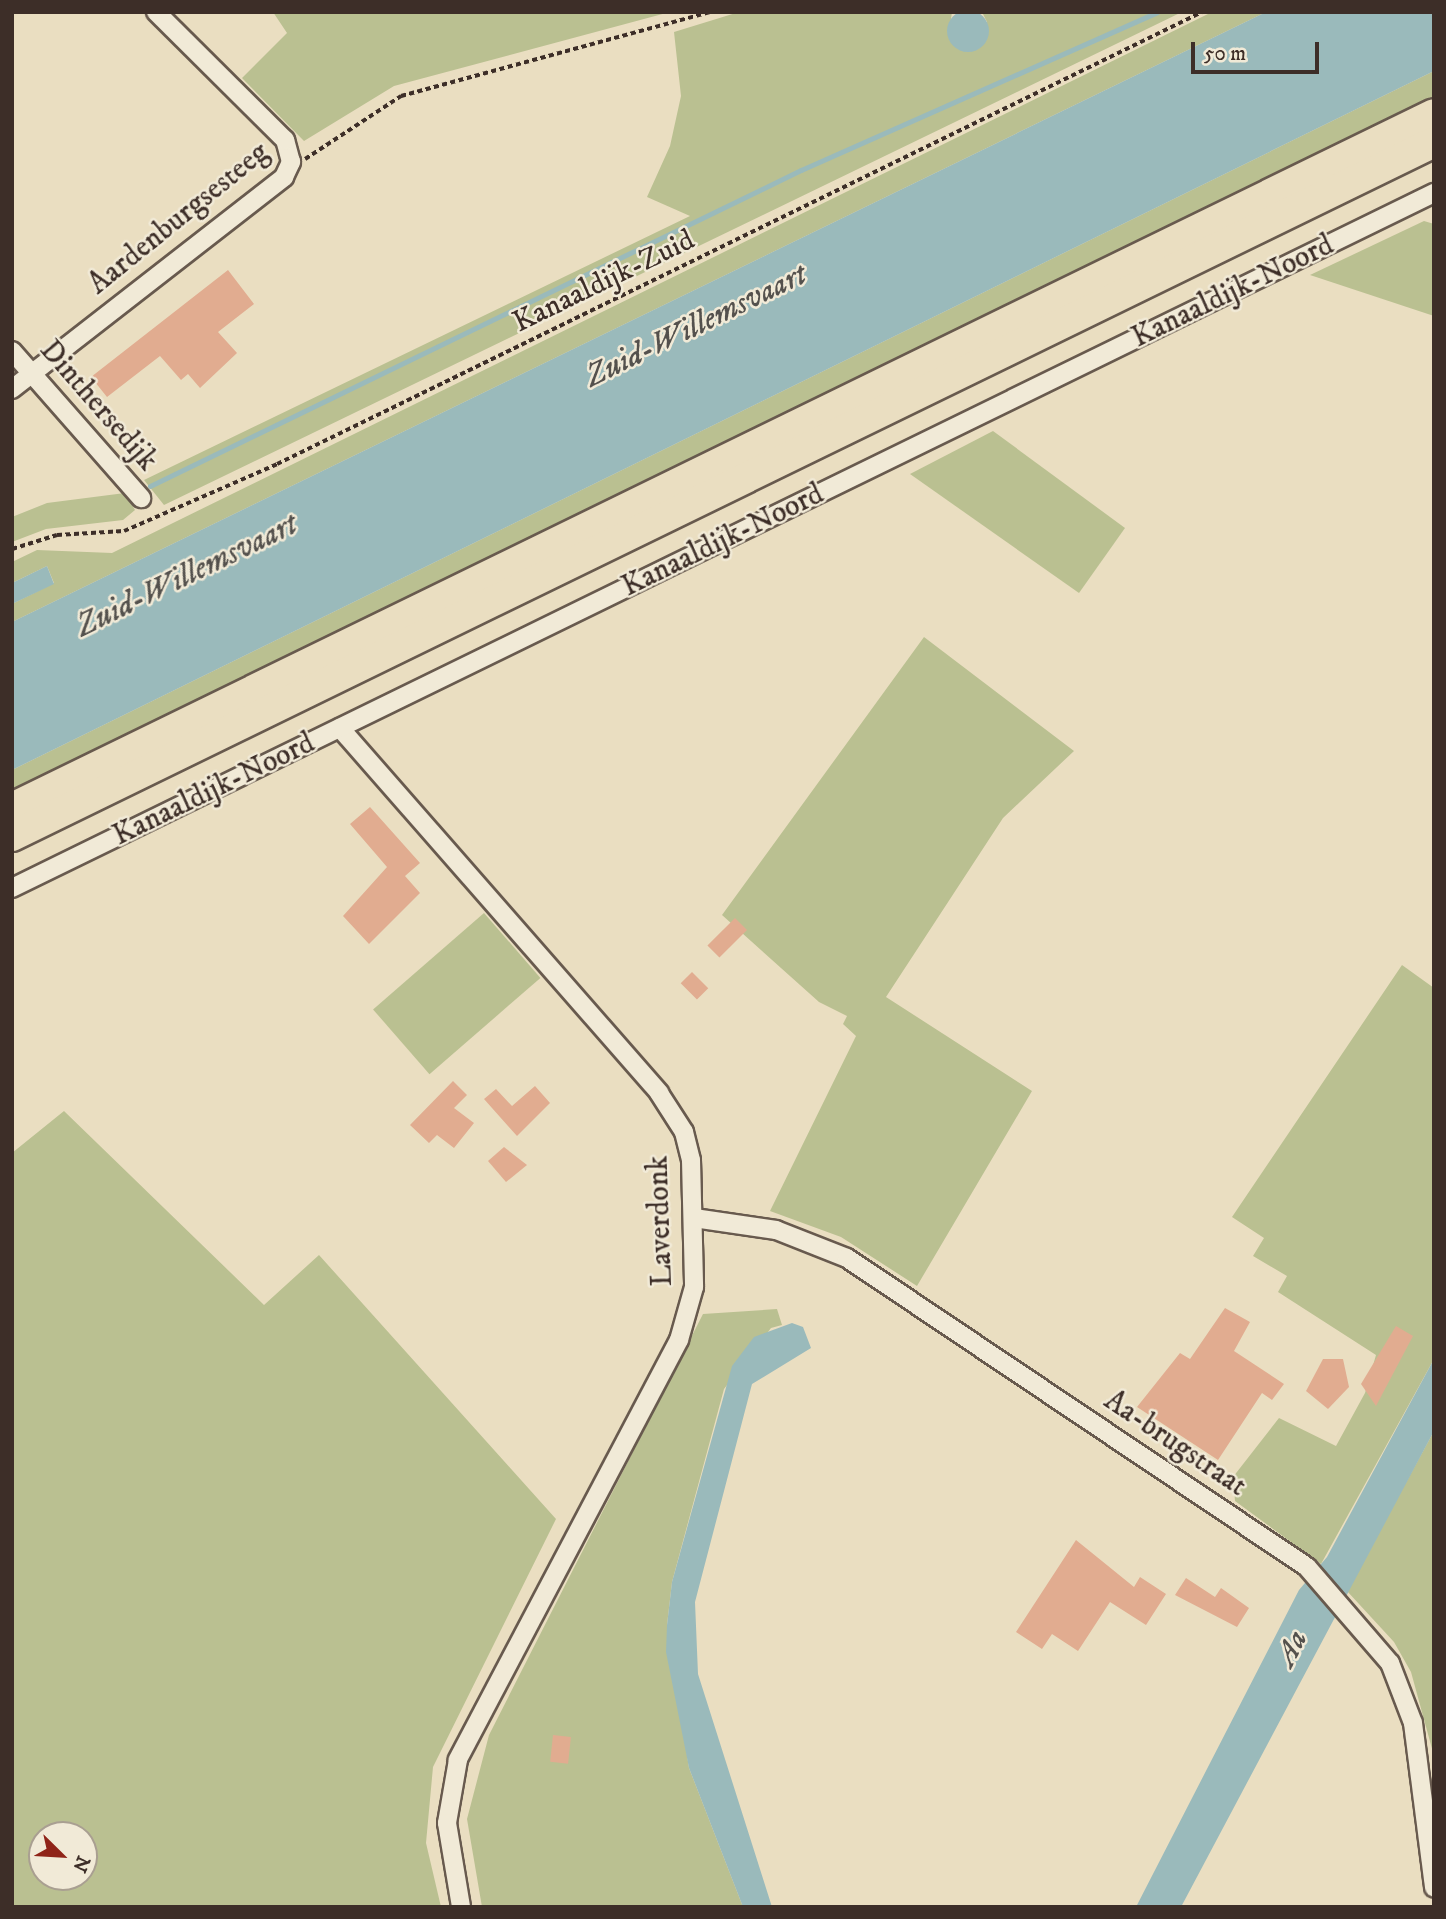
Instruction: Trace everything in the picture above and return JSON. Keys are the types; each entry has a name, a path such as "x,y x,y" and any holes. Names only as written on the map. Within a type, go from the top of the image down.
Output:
{"highway":[{"path":"12,808 1434,114"},
{"name":"Kanaaldijk-Noord","path":"12,836 1434,142"}],"street":[{"path":"156,12 285,140 291,162"},
{"name":"Aardenburgsesteeg","path":"12,389 284,177 291,162"},
{"name":"Kanaaldijk-Noord","path":"12,888 1434,193"},
{"name":"Dinthersedijk","path":"12,351 141,498"},
{"name":"Laverdonk","path":"340,728 673,1112 691,1160 694,1287 679,1340 458,1760 447,1823 461,1907"},
{"name":"Aa-brugstraat","path":"694,1218 776,1230 847,1258 1307,1567 1390,1663 1413,1723 1434,1888"}],"path":[{"name":"Aardenburgsesteeg","path":"291,162 301,162 401,96 710,12"},
{"name":"Kanaaldijk-Zuid","path":"12,549 57,535 124,531 277,464 1202,12"}],"green space":[{"path":"273,12 670,12 394,86 304,141 242,78 287,33"},
{"path":"739,12 952,12 949,33 987,22 982,12 1182,12 164,505 144,480 690,216 647,197 670,146 681,96 674,32"},
{"path":"1212,12 1266,12 12,622 12,604 54,583 47,566 12,583 12,562 37,550 112,553"},
{"path":"1434,71 1434,97 12,790 12,770"},
{"path":"1424,221 1434,224 1434,316 1310,275"},
{"path":"993,431 1125,528 1079,593 910,474"},
{"path":"125,493 135,510 123,520 46,529 12,542 12,517 47,503"},
{"path":"924,637 1074,751 1003,818 886,997 1032,1091 917,1286 841,1237 770,1211 856,1036 843,1024 847,1016 819,1002 722,915"},
{"path":"484,913 540,978 429,1074 373,1009"},
{"path":"1402,965 1434,988 1434,1359 1321,1564 1235,1501 1233,1477 1279,1418 1336,1446 1365,1393 1376,1355 1278,1292 1287,1276 1253,1256 1264,1238 1232,1217"},
{"path":"64,1111 264,1305 319,1255 556,1519 433,1767 426,1843 441,1907 12,1907 12,1153"},
{"path":"777,1309 782,1325 771,1328 724,1389 672,1582 667,1625 689,1768 743,1907 482,1907 467,1819 489,1735 703,1314"},
{"path":"1434,1431 1434,1756 1411,1672 1394,1642 1347,1591"}],"water":[{"path":"968,10 983,16 989,31 983,46 968,52 953,46 947,31 953,16"},
{"name":"Zuid-Willemsvaart","path":"1266,12 1434,12 1434,71 12,770 12,622"},
{"path":"47,566 54,584 12,604 12,583"},
{"path":"792,1323 803,1327 811,1348 752,1384 695,1602 698,1674 772,1907 743,1907 689,1768 666,1652 667,1625 672,1582 732,1366 754,1337"},
{"name":"Aa","path":"1434,1359 1434,1431 1181,1907 1136,1907 1299,1590 1327,1557"}],"building":[{"path":"228,270 254,304 218,332 237,353 200,388 188,374 181,380 160,356 107,397 91,377"},
{"path":"370,807 420,863 405,876 420,893 369,944 343,916 387,867 350,824"},
{"path":"735,918 747,930 719,958 707,946"},
{"path":"692,972 708,988 697,1000 681,983"},
{"path":"453,1081 467,1095 454,1108 474,1123 454,1148 437,1135 429,1143 410,1125"},
{"path":"535,1086 550,1103 517,1136 484,1099 496,1089 512,1106"},
{"path":"504,1147 527,1165 506,1182 488,1161"},
{"path":"1225,1308 1250,1322 1234,1351 1284,1384 1272,1400 1262,1393 1218,1460 1137,1407 1180,1353 1190,1359"},
{"path":"1396,1326 1413,1336 1376,1406 1361,1384"},
{"path":"1323,1359 1343,1359 1349,1387 1328,1409 1306,1391"},
{"path":"1076,1540 1134,1587 1140,1577 1166,1594 1146,1625 1110,1602 1078,1651 1052,1634 1042,1649 1016,1632"},
{"path":"1186,1578 1215,1597 1221,1588 1249,1608 1237,1627 1175,1595"},
{"path":"553,1735 571,1737 568,1764 550,1762"}],"waterway":[{"path":"150,486 801,170 1157,12"}]}
